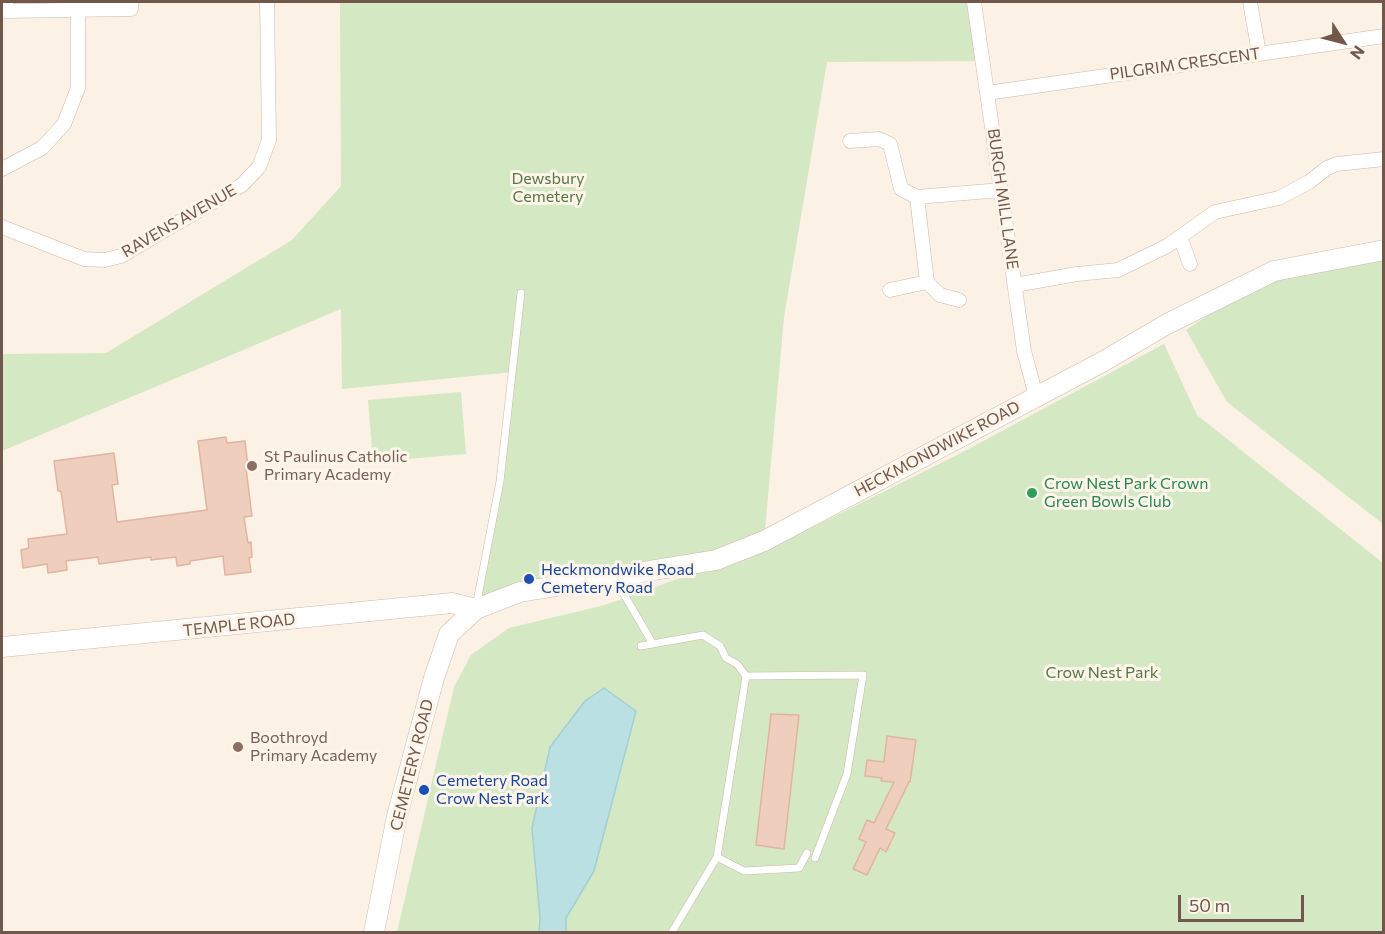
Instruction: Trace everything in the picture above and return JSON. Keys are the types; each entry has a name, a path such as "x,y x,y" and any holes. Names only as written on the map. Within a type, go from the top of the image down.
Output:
{"main road":[{"name":"HECKMONDWIKE ROAD","path":"476,609 520,592 716,560 764,541 1104,361 1167,324 1274,271 1383,250"},
{"name":"TEMPLE ROAD","path":"2,647 452,603 476,609"},
{"name":"CEMETERY ROAD","path":"374,933 398,816 434,678 449,634 476,609"}],"street":[{"path":"6,2 6,11 78,6 131,9 131,2"},
{"name":"RAVENS AVENUE","path":"2,227 84,259 105,260 122,256 242,185 259,167 269,140 267,2"},
{"name":"BURGH MILL LANE","path":"974,2 1024,351 1036,396"},
{"path":"1250,2 1259,53"},
{"path":"2,169 42,148 64,124 78,88 78,6"},
{"name":"PILGRIM CRESCENT","path":"987,93 1383,36"},
{"path":"850,141 879,139 890,144 901,189 917,197 1001,189"},
{"path":"1015,285 1077,274 1118,270 1167,246 1215,212 1280,198 1337,164 1383,159"},
{"path":"917,197 927,282 940,295 959,300"},
{"path":"1180,237 1190,264"},
{"path":"890,290 927,282"}],"lane":[{"path":"476,609 500,481 521,293"},
{"path":"614,578 653,644"},
{"path":"641,646 703,636 720,646 726,658 737,664 746,676 717,857 672,933"},
{"path":"746,676 863,675 847,774 815,858"},
{"path":"717,857 744,871 799,868 807,853"}],"green space":[{"name":"Dewsbury Cemetery","path":"340,2 974,2 983,61 827,62 784,317 764,541 476,609 513,372 342,389 341,309 2,451 2,354 106,353 292,240 341,186"},
{"path":"1383,250 1383,524 1227,402 1186,330 1274,271"},
{"name":"Crow Nest Park","path":"1164,344 1197,415 1383,563 1383,932 397,932 454,687 471,655 509,628 605,605 789,539 959,454"},
{"path":"461,392 466,454 373,462 368,400"}],"water":[{"path":"604,688 636,711 594,871 566,918 566,932 539,932 540,918 532,828 550,747 585,701"}],"building":[{"path":"226,437 227,443 245,441 252,516 244,517 248,543 251,542 252,557 249,558 251,572 225,575 223,556 190,561 190,564 177,566 176,557 151,560 151,557 99,564 98,557 66,561 67,570 48,573 47,564 23,568 21,550 29,548 28,539 67,534 54,461 114,453 118,484 112,485 117,522 207,510 198,441"},
{"path":"771,714 799,715 784,849 756,845"},
{"path":"887,736 916,740 910,782 886,829 895,833 886,852 880,848 867,875 853,869 866,842 859,839 867,820 874,823 894,782 865,776 867,760 884,762"}],"place":[{"name":"St Paulinus Catholic Primary Academy","path":"252,466"},
{"name":"Crow Nest Park Crown Green Bowls Club","path":"1032,493"},
{"name":"Heckmondwike Road Cemetery Road","path":"529,579"},
{"name":"Boothroyd Primary Academy","path":"238,747"},
{"name":"Cemetery Road Crow Nest Park","path":"424,790"}]}
